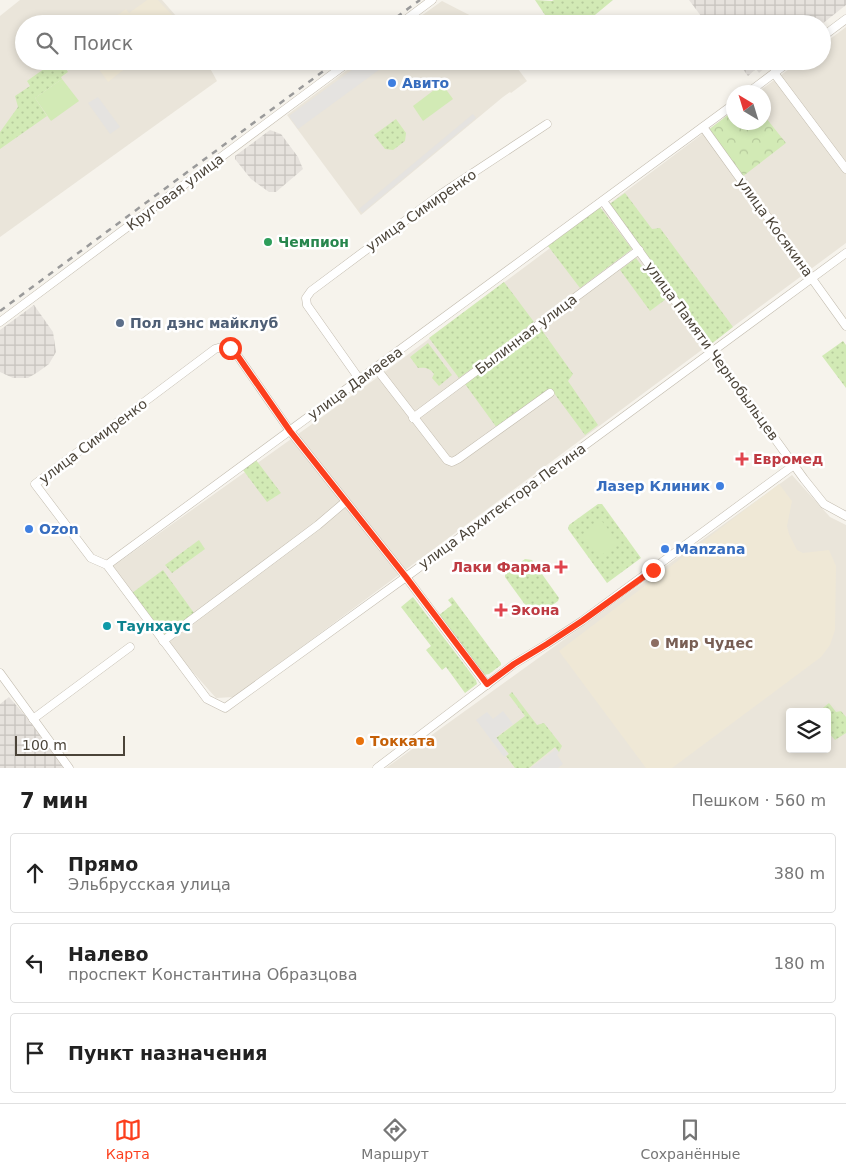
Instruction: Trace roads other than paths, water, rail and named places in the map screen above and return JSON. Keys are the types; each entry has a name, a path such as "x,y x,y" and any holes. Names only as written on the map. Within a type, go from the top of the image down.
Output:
{"street":[{"path":"412,15 432,0"},
{"path":"831,30 846,19"},
{"name":"Круговая улица","path":"0,322 338,70"},
{"path":"759,85 779,70"},
{"path":"774,74 846,169"},
{"name":"улица Дамаева","path":"107,565 726,110"},
{"name":"улица Симиренко","path":"360,380 307,305 306,298 311,291 441,194 547,124"},
{"name":"улица Косякина","path":"703,128 846,326"},
{"name":"улица Памяти Чернобыльцев","path":"603,201 824,504 846,516"},
{"name":"Былинная улица","path":"413,418 639,250"},
{"name":"улица Архитектора Петина","path":"163,640 207,699 225,708 846,253"},
{"name":"улица Симиренко","path":"107,565 91,558 35,484 214,349 225,346 235,352 290,431"},
{"path":"376,368 413,418 447,460 452,462 550,393"},
{"path":"290,431 406,577 487,684"},
{"path":"377,768 514,664 547,644 612,599 794,465"},
{"path":"107,565 163,640 318,525 345,502"},
{"path":"33,719 130,647"},
{"path":"0,674 69,768"}],"railway":[{"path":"399,15 420,0"},
{"path":"0,311 325,70"}],"place":[{"name":"Авито","path":"392,83"},
{"name":"Чемпион","path":"268,242"},
{"name":"Пол дэнс майклуб","path":"120,323"},
{"name":"Евромед","path":"742,459"},
{"name":"Лазер Клиник","path":"720,486"},
{"name":"Ozon","path":"29,529"},
{"name":"Manzana","path":"665,549"},
{"name":"Лаки Фарма","path":"561,567"},
{"name":"Экона","path":"501,610"},
{"name":"Таунхаус","path":"107,626"},
{"name":"Мир Чудес","path":"655,643"},
{"name":"Токката","path":"360,741"}]}
